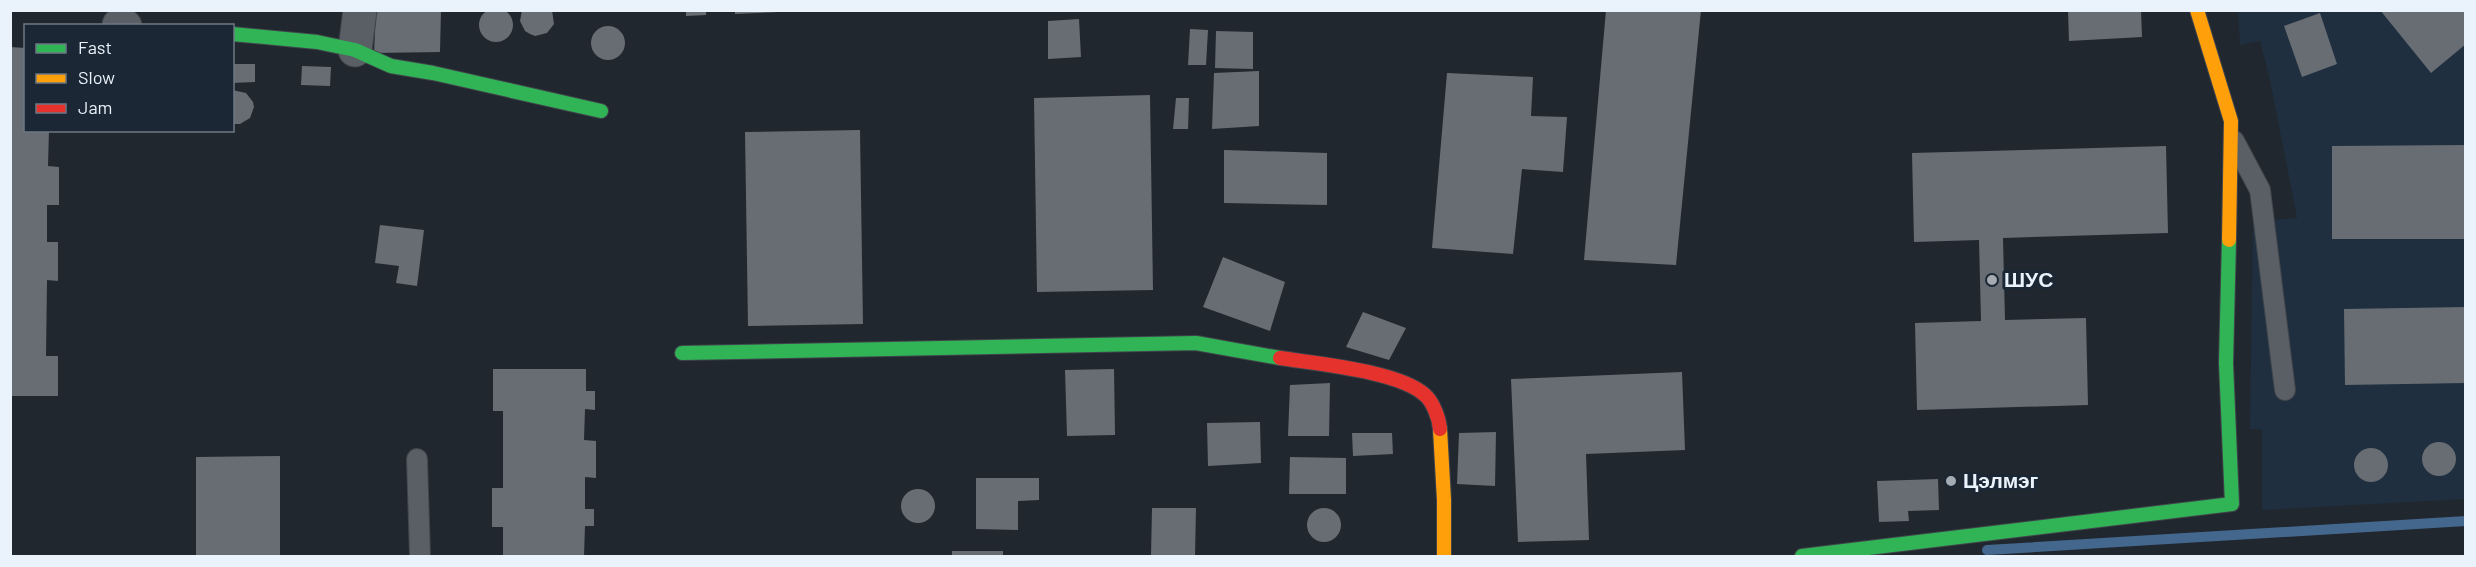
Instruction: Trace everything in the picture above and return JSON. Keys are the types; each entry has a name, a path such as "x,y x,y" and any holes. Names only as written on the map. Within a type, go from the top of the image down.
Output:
{"street":[{"path":"355,50 360,10"},
{"path":"1803,556 2232,504 2226,363 2232,136 2224,90 2202,31 2197,10"},
{"path":"234,34 317,42 355,50 392,66 601,111"},
{"path":"682,353 1196,343 1395,378 1426,395 1439,419 1444,500 1444,556"}],"lane":[{"path":"2232,136 2260,190 2284,390"},
{"path":"417,459 420,556"}],"shaded area":[{"path":"2238,11 2465,11 2465,499 2262,510 2262,430 2250,429 2253,222 2297,218 2270,80 2260,41 2240,45"}],"building":[{"path":"496,8 508,13 513,25 508,37 496,42 484,37 479,25 484,13"},
{"path":"376,10 441,10 440,52 374,53"},
{"path":"522,10 552,10 554,24 547,33 535,36 530,34 525,31 520,21"},
{"path":"686,10 706,10 706,15 686,16"},
{"path":"735,10 779,10 779,12 735,14"},
{"path":"1606,10 1701,10 1676,265 1584,260"},
{"path":"2068,10 2141,10 2142,37 2069,41"},
{"path":"2380,10 2466,10 2466,44 2431,73"},
{"path":"2320,13 2337,64 2302,77 2284,26"},
{"path":"1079,19 1081,57 1048,59 1048,21"},
{"path":"608,26 620,31 625,43 620,55 608,60 596,55 591,43 596,31"},
{"path":"1190,29 1208,30 1206,65 1188,65"},
{"path":"1216,31 1253,32 1253,69 1215,68"},
{"path":"10,47 24,48 24,132 49,132 48,166 59,167 59,205 47,205 47,242 58,242 58,281 47,280 46,356 58,356 58,396 10,396"},
{"path":"234,64 255,64 255,82 234,83"},
{"path":"302,66 331,67 330,86 301,85"},
{"path":"1259,71 1259,126 1212,129 1214,73"},
{"path":"1447,73 1533,77 1531,116 1567,117 1563,172 1522,169 1513,254 1432,248"},
{"path":"234,90 246,93 254,107 250,118 240,124 234,124"},
{"path":"1150,95 1153,290 1037,292 1034,98"},
{"path":"1176,98 1189,98 1188,129 1173,129"},
{"path":"860,130 863,324 748,326 745,132"},
{"path":"2466,145 2466,239 2332,239 2332,146"},
{"name":"ШУС","path":"2166,146 2168,233 2003,238 2005,320 2086,318 2088,405 1917,410 1915,323 1981,321 1979,240 1914,242 1912,153"},
{"path":"1224,150 1327,153 1327,205 1224,203"},
{"path":"380,225 424,230 417,286 396,283 399,266 375,263"},
{"path":"1223,257 1285,282 1270,331 1203,307"},
{"path":"2466,307 2466,383 2345,385 2344,309"},
{"path":"1363,312 1406,328 1389,360 1346,347"},
{"path":"493,369 586,369 586,391 595,391 595,410 585,409 584,440 596,441 596,478 585,477 585,509 594,509 594,526 585,526 584,556 503,556 503,527 492,527 492,488 503,488 503,411 493,411"},
{"path":"1114,369 1115,435 1067,436 1065,370"},
{"path":"1682,372 1685,450 1586,454 1589,540 1518,542 1511,379"},
{"path":"1330,383 1329,436 1288,436 1290,385"},
{"path":"1260,422 1261,463 1208,466 1207,423"},
{"path":"1496,432 1495,486 1457,484 1459,433"},
{"path":"1352,433 1392,433 1393,454 1353,456"},
{"path":"2439,442 2451,447 2456,459 2451,471 2439,476 2427,471 2422,459 2427,447"},
{"path":"2371,448 2383,453 2388,465 2383,477 2371,482 2359,477 2354,465 2359,453"},
{"path":"280,456 280,556 196,556 196,457"},
{"path":"1290,457 1346,458 1346,494 1289,494"},
{"path":"976,478 1039,478 1039,500 1018,501 1018,530 976,529"},
{"path":"1938,479 1939,510 1908,511 1909,521 1879,522 1877,481"},
{"path":"918,489 930,494 935,506 930,518 918,523 906,518 901,506 906,494"},
{"path":"1152,508 1196,508 1195,556 1151,556"},
{"path":"1324,508 1336,513 1341,525 1336,537 1324,542 1312,537 1307,525 1312,513"},
{"path":"952,551 1003,551 1003,556 952,556"}],"waterway":[{"path":"1987,550 2466,521"}],"traffic: fast":[{"path":"234,34 317,42 355,50 391,66 433,73 601,111"},
{"path":"1802,556 2232,504 2226,363 2229,240"},
{"path":"682,353 1196,343 1280,358"}],"traffic: slow":[{"path":"2197,10 2231,121 2229,240"},
{"path":"1440,429 1444,556"}],"traffic: jam":[{"path":"1280,358 1377,374 1413,387 1431,402 1440,429"}],"place":[{"name":"ШУС","path":"1992,280"},
{"name":"Цэлмэг","path":"1951,481"}]}
